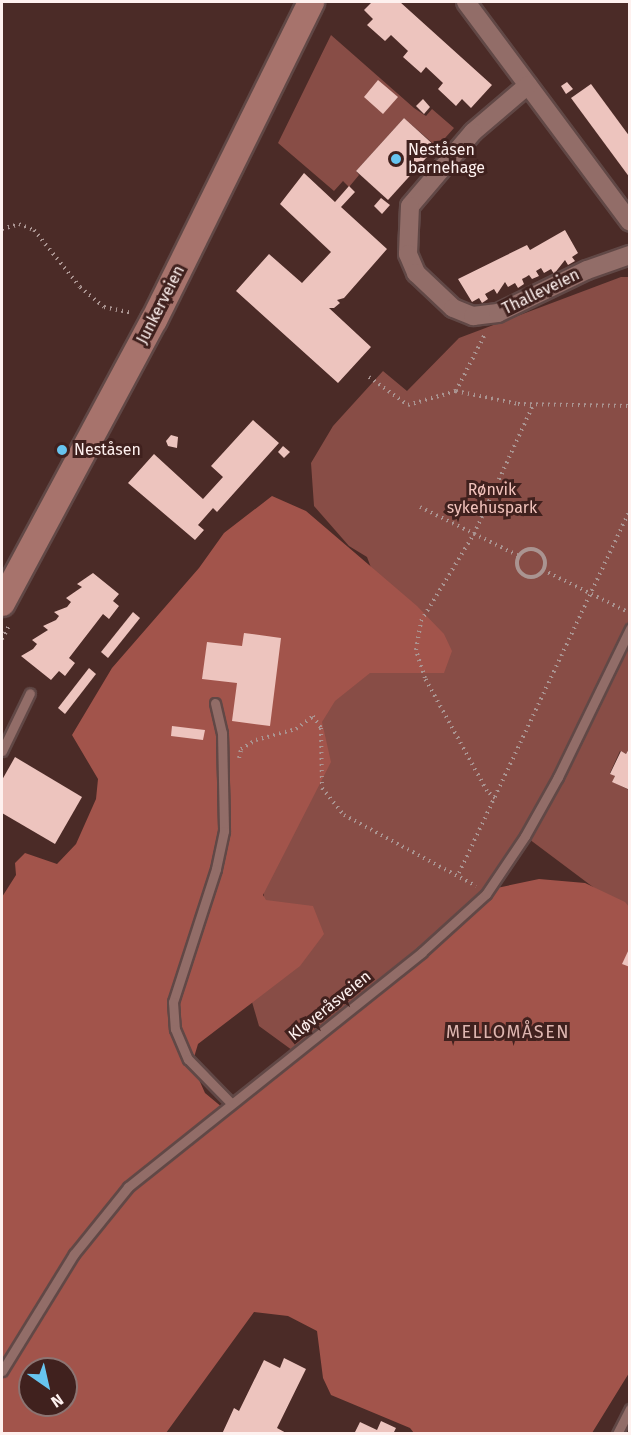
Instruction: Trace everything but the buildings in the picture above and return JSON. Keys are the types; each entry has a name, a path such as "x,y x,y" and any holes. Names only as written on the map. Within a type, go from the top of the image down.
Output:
{"street":[{"name":"Junkerveien","path":"2,603 154,320 311,2"},
{"path":"466,2 630,222"},
{"name":"Thalleveien","path":"528,85 473,132 410,206 408,254 416,273 453,308 473,316 498,313 587,270 630,255"}],"lane":[{"name":"Kløveråsveien","path":"2,1371 99,1220 128,1187 231,1102 422,952 486,894 525,836 558,777 630,628"},
{"path":"2,751 30,693"},
{"path":"215,703 222,734 224,831 173,1002 175,1029 188,1059 231,1102"},
{"path":"617,1434 630,1409"}],"path":[{"path":"2,229 19,224 33,230 80,287 95,301 120,312 140,315"},
{"path":"456,391 473,352 498,313"},
{"path":"369,377 408,405 456,391 533,405 630,406"},
{"path":"495,798 487,791 425,678 416,650 421,621 474,534 533,405"},
{"path":"420,507 519,556"},
{"path":"459,873 630,509"},
{"path":"525,549 539,550 544,557 543,570 536,577 526,576 518,570 519,556 525,549"},
{"path":"543,570 628,612"},
{"path":"237,765 241,749 296,729 313,716 321,728 322,788 344,815 459,873 486,894"}],"green space":[{"path":"331,35 414,108 426,116 432,109 454,128 437,147 404,118 356,171 359,175 349,187 343,181 334,191 278,143"},
{"name":"Rønvik sykehuspark","path":"621,277 629,277 630,747 626,754 620,751 610,773 615,776 613,782 629,790 629,914 525,836 486,893 296,1053 259,1026 243,971 264,898 263,858 376,581 367,557 349,546 314,506 311,463 333,426 383,371 407,391 459,338"}],"shaded area":[{"path":"272,496 306,511 417,606 444,634 452,651 444,673 370,673 335,701 322,722 331,762 263,895 266,900 313,906 324,934 300,966 198,1044 192,1064 205,1093 223,1108 434,936 457,912 492,889 539,879 585,883 625,902 630,908 629,1373 592,1433 414,1433 410,1428 331,1395 323,1378 317,1331 288,1316 254,1312 166,1433 2,1434 2,897 16,875 15,863 25,853 57,864 76,844 96,799 98,779 72,735 112,668 199,568 224,533"}],"place":[{"name":"Neståsen barnehage","path":"396,159"},
{"name":"Neståsen","path":"62,450"}],"district":[{"name":"MELLOMÅSEN","path":"508,1032"}]}
